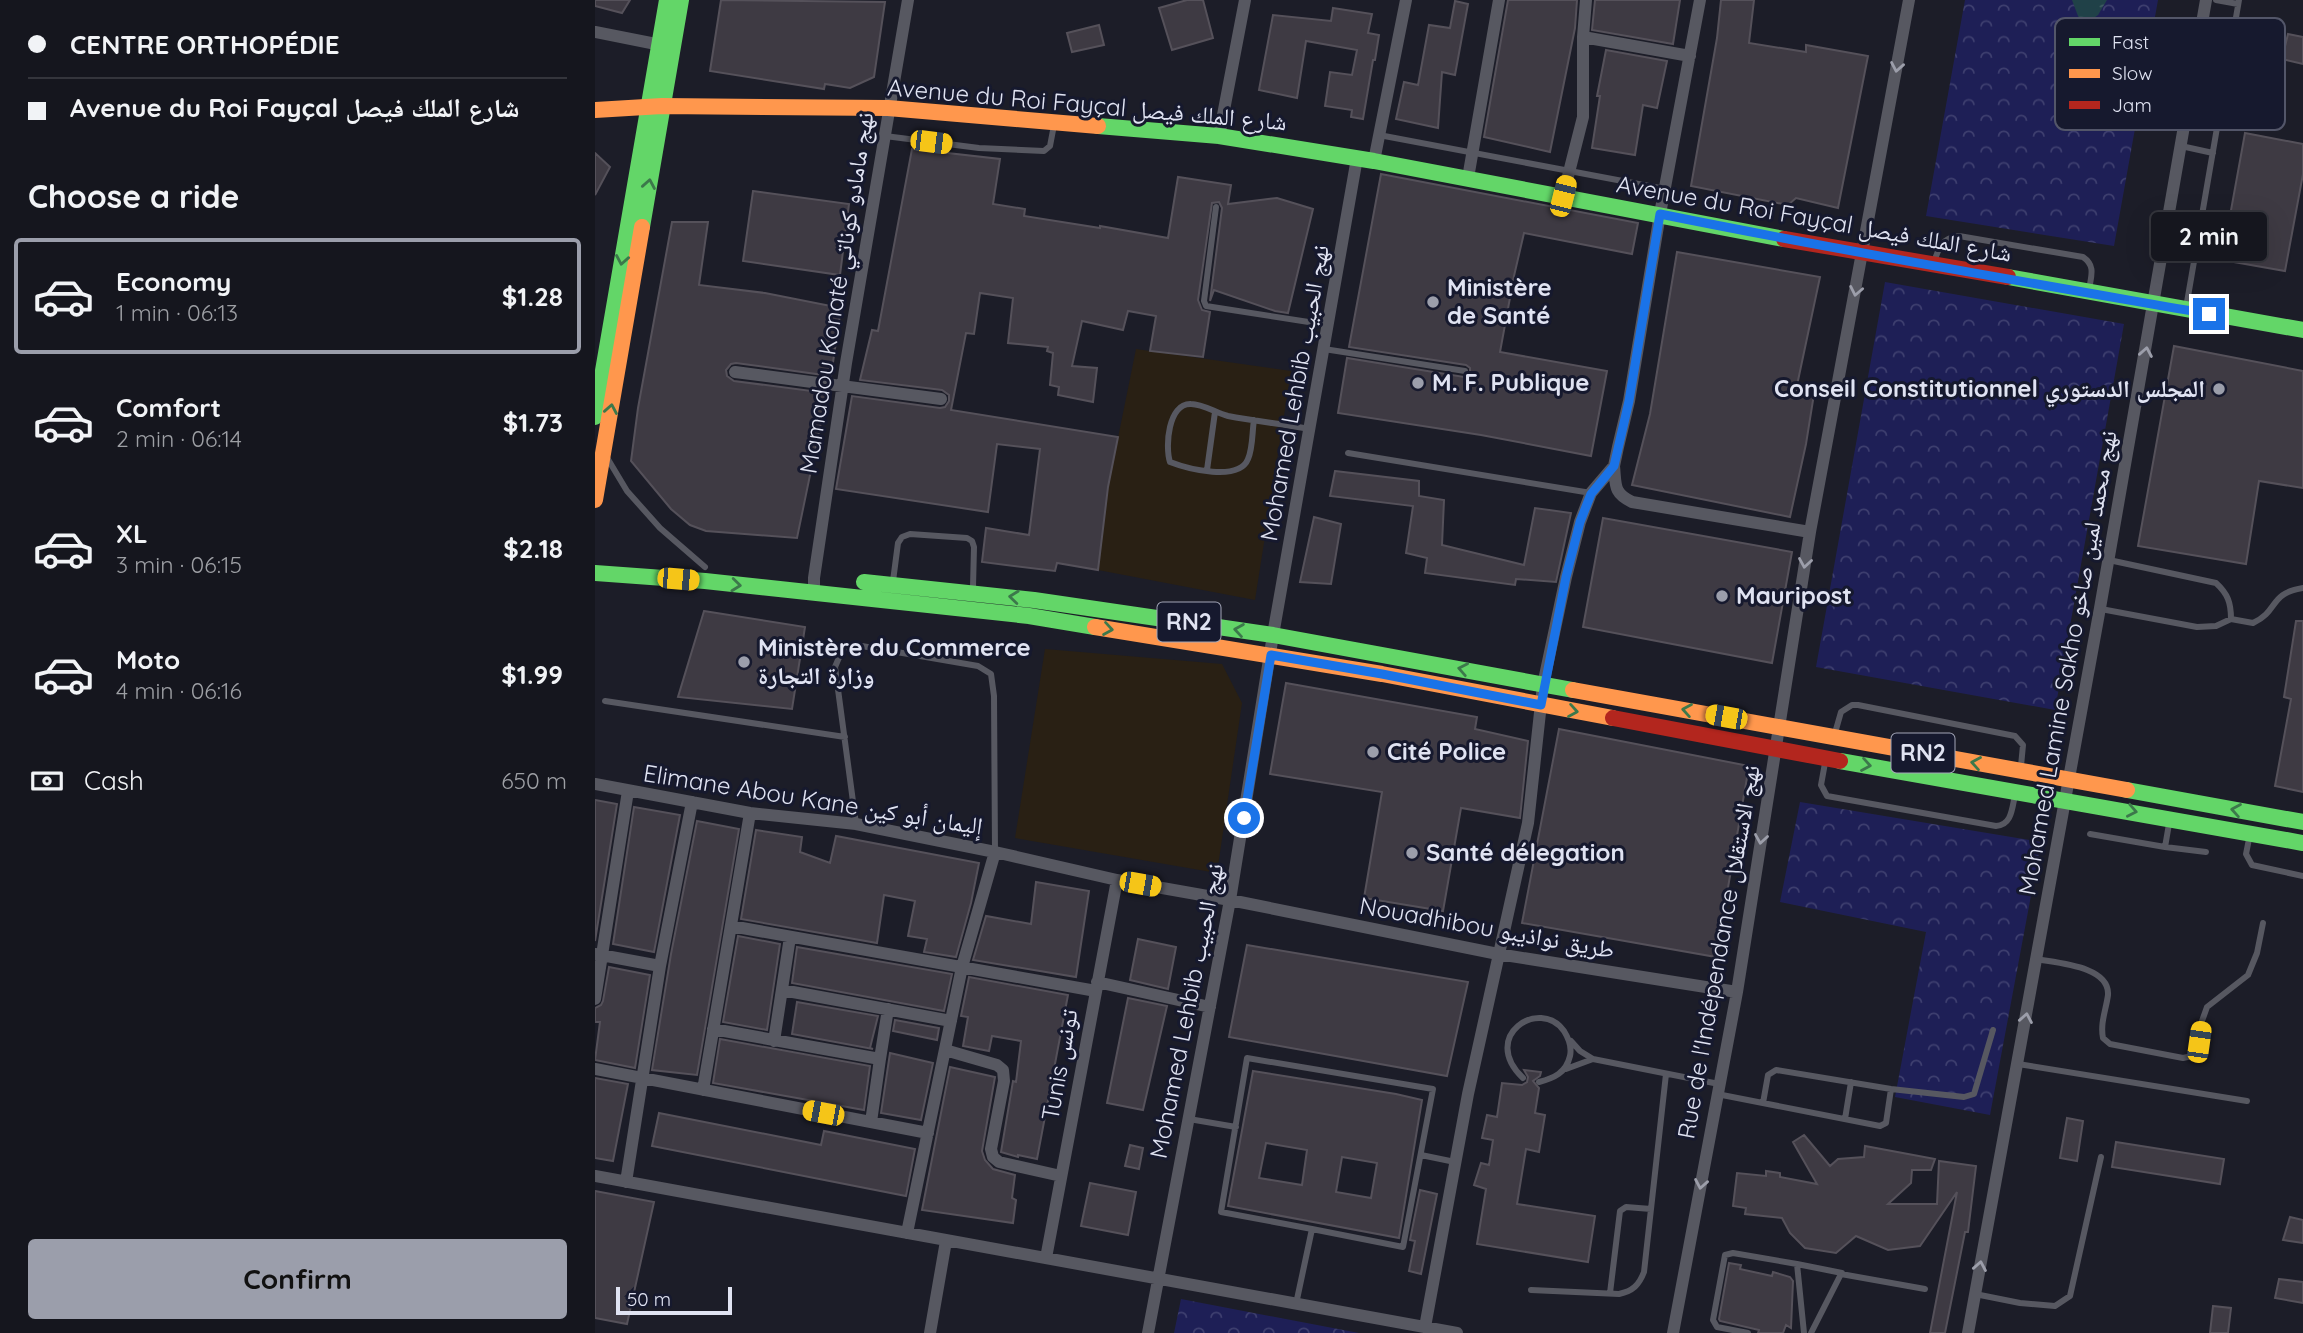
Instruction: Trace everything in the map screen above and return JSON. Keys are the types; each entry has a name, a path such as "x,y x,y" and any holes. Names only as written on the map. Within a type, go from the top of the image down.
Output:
{"main road":[{"path":"666,46 667,0"},
{"path":"595,417 598,380 666,46 681,0"},
{"path":"595,500 655,106"},
{"name":"Avenue du Roi Fayçal شارع الملك فيصل","path":"595,110 655,106 888,108 1219,136 1374,160 1863,254 2303,330"},
{"name":"RN2","path":"595,559 705,567 1271,655 2303,843"},
{"name":"RN2","path":"595,573 814,586 893,585 973,593 1273,635 2303,822"}],"street":[{"name":"Mamadou Konaté نهج مامادو كوناتي","path":"814,586 883,136 908,0"},
{"path":"1219,136 1245,0"},
{"path":"1374,160 1406,0"},
{"path":"1468,178 1499,0"},
{"path":"1563,196 1583,117 1586,0"},
{"path":"1700,0 1629,401 1614,466 1616,490 1632,502 1810,532"},
{"name":"Rue de l'Indépendance نهج الاستقلال","path":"1673,1333 1737,992 1810,532 1909,0"},
{"name":"Mohamed Lamine Sakho نهج محمد لمين صاخو","path":"2203,18 2206,0"},
{"path":"595,32 666,46"},
{"path":"1583,37 1690,56"},
{"name":"Mohamed Lamine Sakho نهج محمد لمين صاخو","path":"1968,1333 2109,560 2184,130"},
{"name":"Mohamed Lehbib نهج الحبيب","path":"1149,1333 1230,900 1273,635 1357,158"},
{"path":"734,372 941,400"},
{"path":"1425,1327 1455,1162 1528,822 1543,685 1573,545 1591,494 1614,466"},
{"name":"Elimane Abou Kane إليمان أبو كين","path":"595,784 750,813 856,824 1117,880 1230,900"},
{"path":"595,999 599,955 628,790"},
{"path":"626,1182 660,967 692,802"},
{"path":"703,1090 750,813"},
{"path":"907,1233 962,967 995,852"},
{"name":"Tunis تونس","path":"1046,1258 1117,880"},
{"name":"Nouadhibou طريق نواذيبو","path":"1230,900 1498,954 1737,992"},
{"path":"731,926 1210,1007"},
{"path":"774,1041 790,937"},
{"path":"599,955 660,967"},
{"path":"782,990 951,1021"},
{"path":"871,1122 888,1009"},
{"path":"713,1029 880,1059"},
{"path":"945,1050 997,1065 1003,1070 1004,1082 991,1149 993,1157 999,1162 1061,1177"},
{"path":"595,1069 928,1133"},
{"path":"595,1176 1457,1333"},
{"path":"930,1333 946,1241"}],"lane":[{"path":"2216,0 2239,2"},
{"path":"595,32 595,41"},
{"path":"883,136 979,148 1044,151 1050,146 1055,121"},
{"path":"2186,310 2217,130"},
{"path":"1379,135 1665,189"},
{"path":"2181,146 2213,153"},
{"path":"1216,207 1204,301 1206,306 1328,326"},
{"path":"2170,214 2202,219"},
{"path":"1933,264 1945,239 1959,236 2083,257 2091,264 2092,269 2089,292"},
{"path":"1324,349 1465,371"},
{"path":"1254,420 1248,459 1241,469 1229,473 1170,463 1167,453 1173,414 1181,406 1192,404 1215,412 1310,429"},
{"path":"1207,470 1215,412"},
{"path":"603,452 627,491 660,528 705,567"},
{"path":"1348,453 1591,494"},
{"path":"893,585 898,543 902,537 910,534 967,538 972,541 974,547 973,593"},
{"path":"2109,560 2215,583 2225,592 2231,604 2231,620"},
{"path":"2100,608 2197,627 2216,626 2231,620 2253,623 2268,614 2278,596 2303,588"},
{"path":"856,824 835,667 843,648 856,645 978,666 991,674 994,696 995,852"},
{"path":"605,701 845,737"},
{"path":"1834,737 1841,712 1852,705 1859,705 2015,736 2023,745 2021,772"},
{"path":"1826,758 1821,785 1827,796 1887,807 2001,826 2009,821 2016,790"},
{"path":"2165,847 2170,818"},
{"path":"2250,833 2246,854 2252,865 2303,876"},
{"path":"2090,834 2206,852"},
{"path":"2036,958 2088,970 2103,978 2108,991 2101,1029 2103,1038 2110,1044 2182,1058 2192,1056 2199,1042 2207,1007 2248,975 2257,953 2263,923"},
{"path":"1523,1078 1511,1067 1506,1053 1509,1038 1518,1025 1532,1018 1547,1019 1561,1027 1580,1051 1594,1059 1666,1074 1763,1103 1880,1126 1886,1124 1891,1089"},
{"path":"1763,1103 1768,1074 1776,1070 1891,1089 1964,1097 1974,1094 1993,1030"},
{"path":"1565,1069 1570,1055 1570,1039"},
{"path":"1247,1058 1433,1089 1403,1247 1221,1212 1236,1126 1247,1058"},
{"path":"1539,1082 1553,1079 1565,1069 1594,1059"},
{"path":"2017,1064 2247,1101"},
{"path":"1531,1290 1628,1292 1641,1280 1666,1074"},
{"path":"1845,1119 1851,1082"},
{"path":"1188,1119 1236,1126"},
{"path":"1420,1155 1455,1162"},
{"path":"1975,1294 2020,1303 2055,1306 2070,1296 2101,1157"},
{"path":"1610,1293 1620,1211 1626,1207 1651,1209"},
{"path":"1296,1304 1312,1229"},
{"path":"1748,1333 1717,1327 1713,1320 1725,1255 1733,1253 1925,1289"},
{"path":"1797,1264 1804,1333"},
{"path":"1811,1333 1842,1273"}],"shaded area":[{"path":"1136,349 1291,371 1255,600 1098,570 1108,487"},
{"path":"1045,649 1222,664 1242,703 1217,873 1015,838"}],"green space":[{"path":"1965,0 2158,0 2155,18 2055,18 2055,130 2135,130 2114,246 1926,216"},
{"path":"1885,282 2124,324 2055,710 1816,667"},
{"path":"1800,802 2041,842 1990,1115 1895,1097 1926,932 1780,902"},
{"path":"1181,1299 1359,1333 1174,1333"}],"water":[{"path":"2072,0 2107,0 2094,18 2078,16"}],"building":[{"path":"595,0 630,0 622,13 595,6"},
{"path":"721,0 885,2 874,77 850,88 825,84 824,89 710,71"},
{"path":"1187,0 1203,0 1213,38 1172,50 1159,8"},
{"path":"1508,0 1577,0 1575,28 1550,152 1484,137"},
{"path":"1595,0 1680,0 1673,44 1592,30"},
{"path":"1721,0 1754,0 1749,43 1806,52 1806,45 1868,56 1838,208 1796,198 1788,205 1691,186 1717,38"},
{"path":"1455,1 1468,4 1455,75 1442,72 1438,128 1396,119 1404,82 1418,85 1429,25 1450,28"},
{"path":"1333,8 1372,14 1368,33 1379,35 1363,119 1351,117 1352,110 1325,106 1330,72 1352,75 1357,50 1306,41 1297,98 1259,90 1273,15 1331,21"},
{"path":"1099,25 1104,45 1072,52 1067,33"},
{"path":"2288,34 2303,37 2303,64 2285,60"},
{"path":"1606,50 1667,61 1657,108 1643,105 1635,155 1592,148 1600,96 1597,96"},
{"path":"2245,133 2303,144 2303,174 2285,271 2222,260"},
{"path":"912,149 1000,159 993,204 1025,209 1024,216 1100,228 1168,238 1178,177 1231,185 1228,204 1277,198 1313,209 1288,313 1214,290 1210,301 1222,208 1219,202 1212,203 1198,300 1202,310 1210,312 1203,357 1150,351 1156,316 1128,311 1123,330 1082,321 1072,366 1097,368 1093,402 1058,395 1059,387 1050,385 1053,353 1047,351 1048,347 1008,343 1013,298 980,293 974,334 966,333 951,410 1118,437 1108,487 1098,570 1057,563 1055,571 982,562 986,528 1029,535 1040,449 997,444 988,512 836,489 852,396 940,408 945,407 949,401 949,395 942,390 860,380 872,330 878,331"},
{"path":"595,153 610,167 595,195"},
{"path":"1381,174 1638,223 1632,254 1524,233 1514,276 1500,352 1607,371 1591,456 1481,435 1338,413 1347,358 1464,377 1470,373 1470,368 1466,365 1349,347"},
{"path":"753,191 849,204 840,275 743,261"},
{"path":"672,222 708,222 699,285 765,293 841,308 831,376 736,363 726,370 727,376 734,381 827,393 797,538 706,531 690,525 671,509 631,461"},
{"path":"1677,252 1820,277 1796,390 1814,394 1790,517 1632,485 1650,414"},
{"path":"2174,346 2303,371 2303,488 2259,481 2246,564 2138,546"},
{"path":"1335,471 1419,481 1419,496 1444,500 1442,545 1524,565 1535,508 1571,513 1556,582 1516,579 1515,585 1425,573 1427,558 1406,553 1413,506 1330,496"},
{"path":"1314,517 1341,524 1331,584 1300,582"},
{"name":"Mauripost","path":"1603,518 1792,552 1772,663 1583,627"},
{"name":"Ministère du Commerce وزارة التجارة","path":"704,611 805,627 792,709 678,697"},
{"path":"2296,621 2303,621 2303,792 2275,786 2291,699 2284,697"},
{"path":"1286,683 1477,717 1475,729 1528,741 1520,818 1461,808 1443,911 1364,898 1382,792 1270,774"},
{"path":"1559,729 1749,766 1716,957 1522,923"},
{"path":"595,800 617,804 595,941"},
{"path":"634,807 680,815 654,952 613,944"},
{"path":"697,821 739,829 697,1075 652,1070"},
{"path":"756,830 802,837 800,852 830,863 836,836 979,863 956,957 924,952 927,939 908,936 915,901 884,895 877,943 741,919"},
{"path":"1036,882 1089,891 1076,977 973,960 986,916 1031,924"},
{"path":"738,936 780,944 767,1030 723,1022"},
{"path":"1138,939 1176,947 1168,989 1130,980"},
{"path":"1247,945 1468,982 1447,1076 1229,1037"},
{"path":"797,947 952,974 944,1011 792,983"},
{"path":"609,967 650,975 635,1068 595,1060 600,1022 595,1022 595,1008 603,1001"},
{"path":"969,977 1068,995 1037,1159 1001,1152 1013,1081 1016,1082 1021,1041 992,1036 989,1051 963,1046 968,1017 961,1016"},
{"path":"1128,998 1167,1006 1143,1110 1107,1103"},
{"path":"797,1002 878,1016 870,1048 873,1049 792,1034"},
{"path":"895,1020 939,1028 937,1040 893,1031"},
{"path":"720,1039 870,1066 864,1110 713,1083"},
{"path":"890,1053 933,1063 921,1120 881,1113"},
{"path":"950,1067 995,1077 982,1151 985,1160 993,1169 1015,1175 1013,1223 922,1210"},
{"path":"1524,1070 1541,1072 1533,1081 1539,1088 1535,1113 1545,1115 1539,1152 1526,1149 1517,1204 1595,1216 1588,1262 1477,1244 1486,1189 1474,1185 1481,1163 1489,1165 1493,1140 1482,1138 1487,1115 1497,1117 1502,1083 1522,1085 1527,1082 1528,1077"},
{"path":"1253,1071 1422,1100 1399,1238 1228,1206","holes":["1266,1143 1307,1150 1302,1185 1259,1178","1342,1157 1377,1163 1371,1198 1336,1192"]},
{"path":"595,1078 628,1084 613,1161 595,1158"},
{"path":"659,1113 821,1145 824,1131 915,1149 906,1196 652,1146"},
{"path":"2067,1118 2083,1121 2077,1161 2060,1158"},
{"path":"1804,1135 1830,1166 1838,1159 1864,1157 1865,1146 1935,1159 1931,1170 1912,1170 1911,1183 1888,1204 1937,1204 1939,1161 1976,1166 1968,1232 1965,1232 1945,1333 1930,1333 1957,1192 1920,1246 1888,1250 1856,1236 1836,1253 1805,1248 1790,1233 1782,1218 1745,1214 1746,1208 1733,1206 1737,1173 1766,1176 1766,1171 1780,1173 1780,1177 1817,1184 1793,1142"},
{"path":"2116,1142 2224,1159 2220,1184 2112,1167"},
{"path":"1130,1145 1143,1148 1139,1169 1125,1166"},
{"path":"1090,1183 1136,1192 1128,1235 1081,1226"},
{"path":"1420,1190 1437,1194 1421,1274 1409,1271 1415,1241 1410,1240"},
{"path":"595,1191 654,1202 627,1324 595,1318"},
{"path":"2290,1217 2303,1220 2303,1243 2283,1240"},
{"path":"1729,1263 1741,1265 1740,1269 1772,1276 1773,1272 1790,1277 1793,1281 1791,1328 1786,1325 1783,1333 1758,1333 1759,1330 1720,1321"},
{"path":"2279,1279 2303,1282 2303,1303 2275,1298"},
{"path":"2213,1306 2231,1308 2228,1333 2210,1333"}],"traffic: fast":[{"path":"595,417 667,0"},
{"path":"642,227 681,0"},
{"path":"1098,126 1219,136 1374,161 1784,239"},
{"path":"2008,277 2303,330"},
{"path":"595,573 705,581 1029,616 1095,627"},
{"path":"864,582 1034,600 1273,635 1573,690"},
{"path":"1840,761 2303,843"},
{"path":"2127,790 2303,822"}],"traffic: slow":[{"path":"595,110 662,106 888,108 1098,126"},
{"path":"595,500 642,227"},
{"path":"1095,627 1382,674 1613,718"},
{"path":"1573,690 2127,790"}],"traffic: jam":[{"path":"1784,239 2008,277"},
{"path":"1613,718 1840,761"}],"place":[{"name":"Ministère de Santé","path":"1433,302"},
{"name":"M. F. Publique","path":"1418,383"},
{"name":"Conseil Constitutionnel المجلس الدستوري","path":"2219,389"},
{"name":"Mauripost","path":"1722,596"},
{"name":"Ministère du Commerce وزارة التجارة","path":"744,662"},
{"name":"Cité Police","path":"1373,752"},
{"name":"Santé délegation","path":"1412,853"}],"route":[{"path":"1244,818 1271,655 1541,705 1566,577 1580,522 1591,494 1614,466 1629,401 1660,214 1863,254 1933,264 2209,314"}]}
